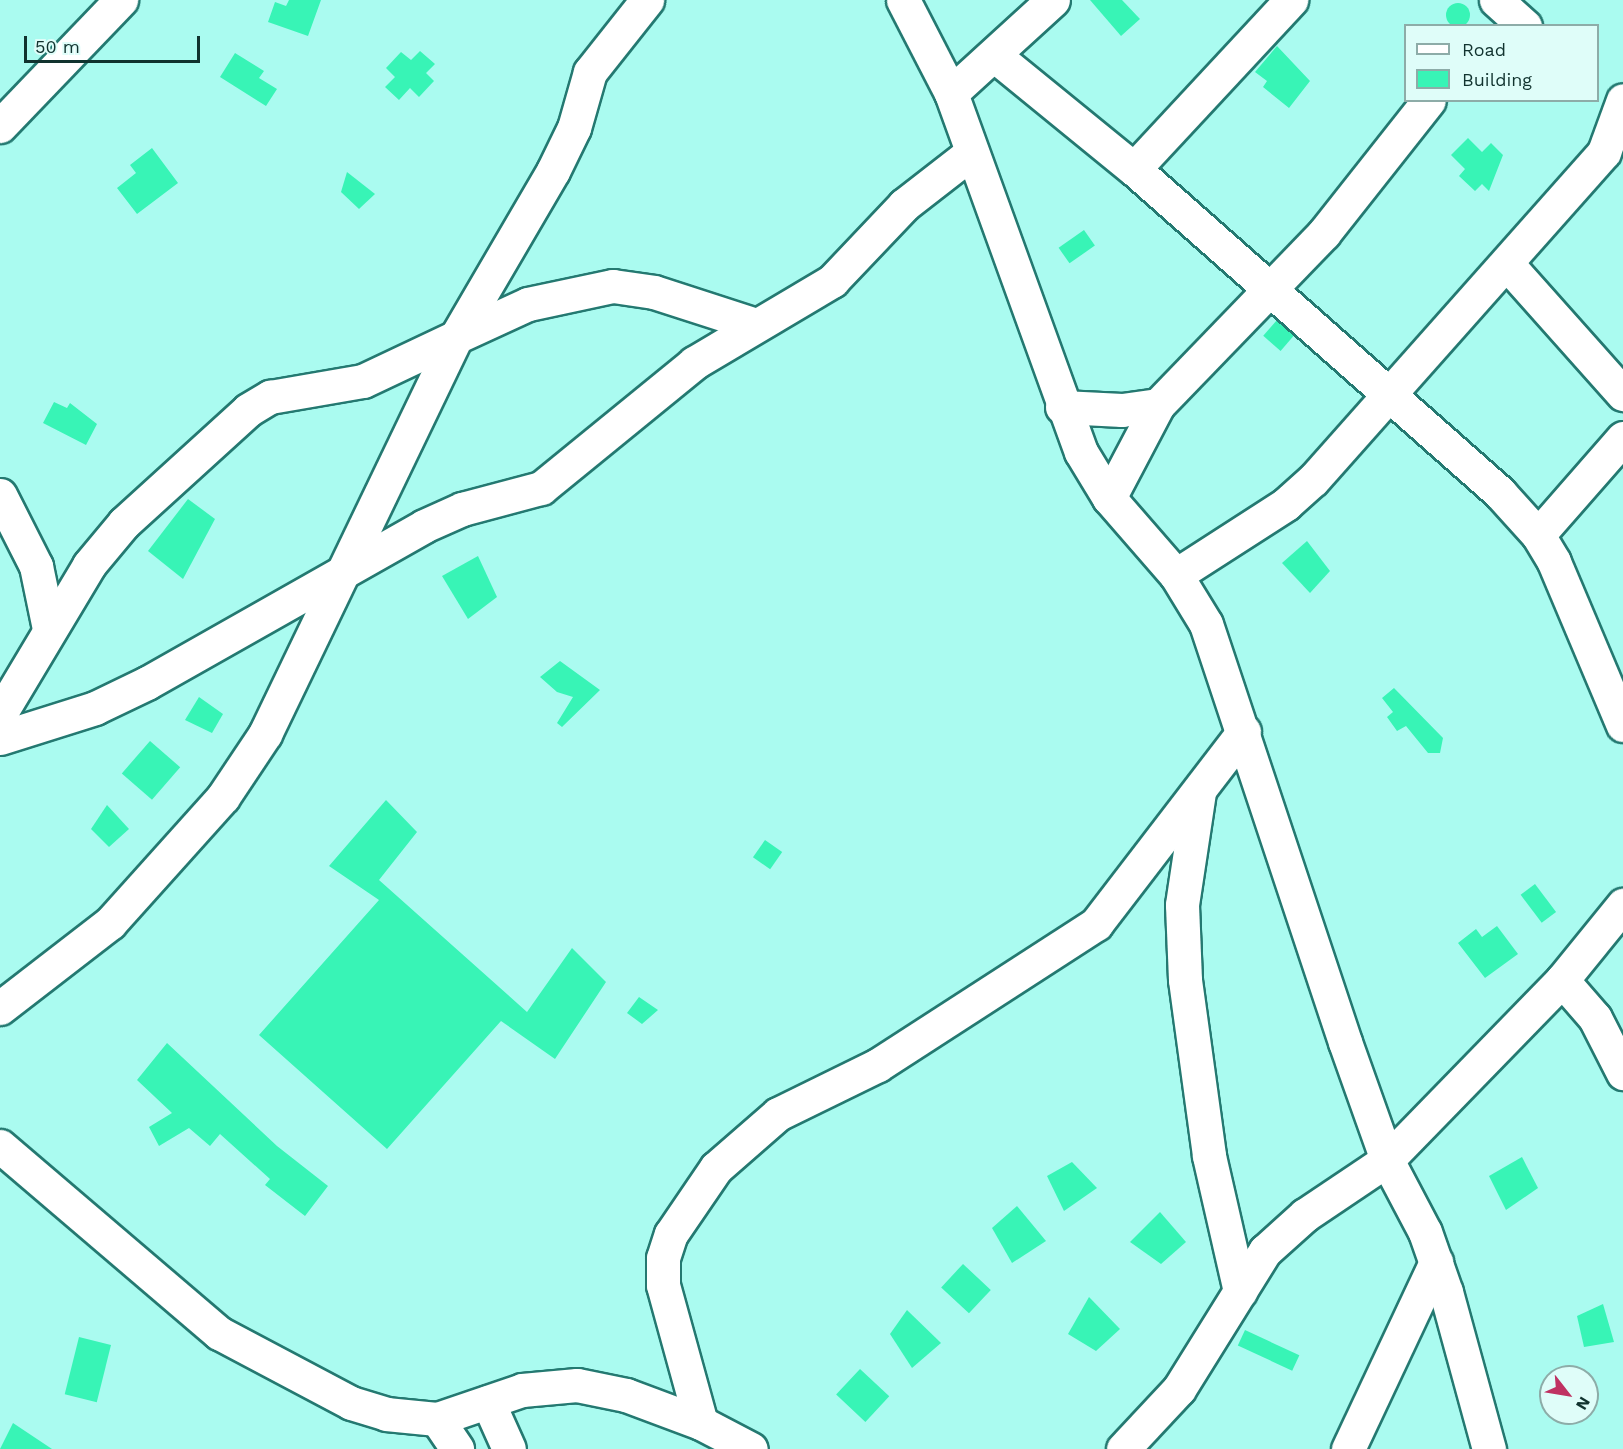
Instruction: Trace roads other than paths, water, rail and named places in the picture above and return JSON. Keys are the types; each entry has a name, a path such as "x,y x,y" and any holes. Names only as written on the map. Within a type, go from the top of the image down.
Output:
{"street":[{"path":"0,126 121,0"},
{"path":"0,1008 110,923 223,797 265,734 456,337 553,171 574,128 590,72 647,0"},
{"path":"903,0 951,93 1062,407 1109,498 1176,575 1206,624 1244,731 1280,854 1387,1160 1436,1262 1489,1449"},
{"path":"951,93 1053,0"},
{"path":"1134,169 1291,0"},
{"path":"994,55 1134,169 1268,286 1391,396 1538,535 1623,725"},
{"path":"1109,498 1158,405 1268,286 1345,209 1427,102"},
{"path":"1176,575 1287,504 1391,396 1508,265 1604,152 1615,103"},
{"path":"0,738 95,708 147,683 345,569 462,509 541,489 694,363 756,325 805,302 832,281 904,205 972,152"},
{"path":"1508,265 1623,394"},
{"path":"0,714 89,565 124,523 248,410 270,396 363,381 528,304 613,286 654,292 756,325"},
{"path":"1062,407 1122,410 1158,405"},
{"path":"1538,535 1623,438"},
{"path":"0,495 36,566 49,629"},
{"path":"700,1423 663,1285 663,1258 671,1233 716,1168 778,1114 878,1065 1096,924 1244,731"},
{"path":"1200,787 1182,905 1185,980 1209,1156 1240,1291"},
{"path":"1123,1449 1179,1389 1240,1291 1281,1234 1387,1160 1562,980 1623,905"},
{"path":"1562,980 1595,1018 1623,1073"},
{"path":"4,1161 219,1333 351,1403 386,1414 437,1419 522,1390 577,1385 626,1395 700,1423 751,1449"},
{"path":"1348,1449 1436,1262"},
{"path":"488,1402 509,1449"},
{"path":"437,1419 457,1449"}]}
